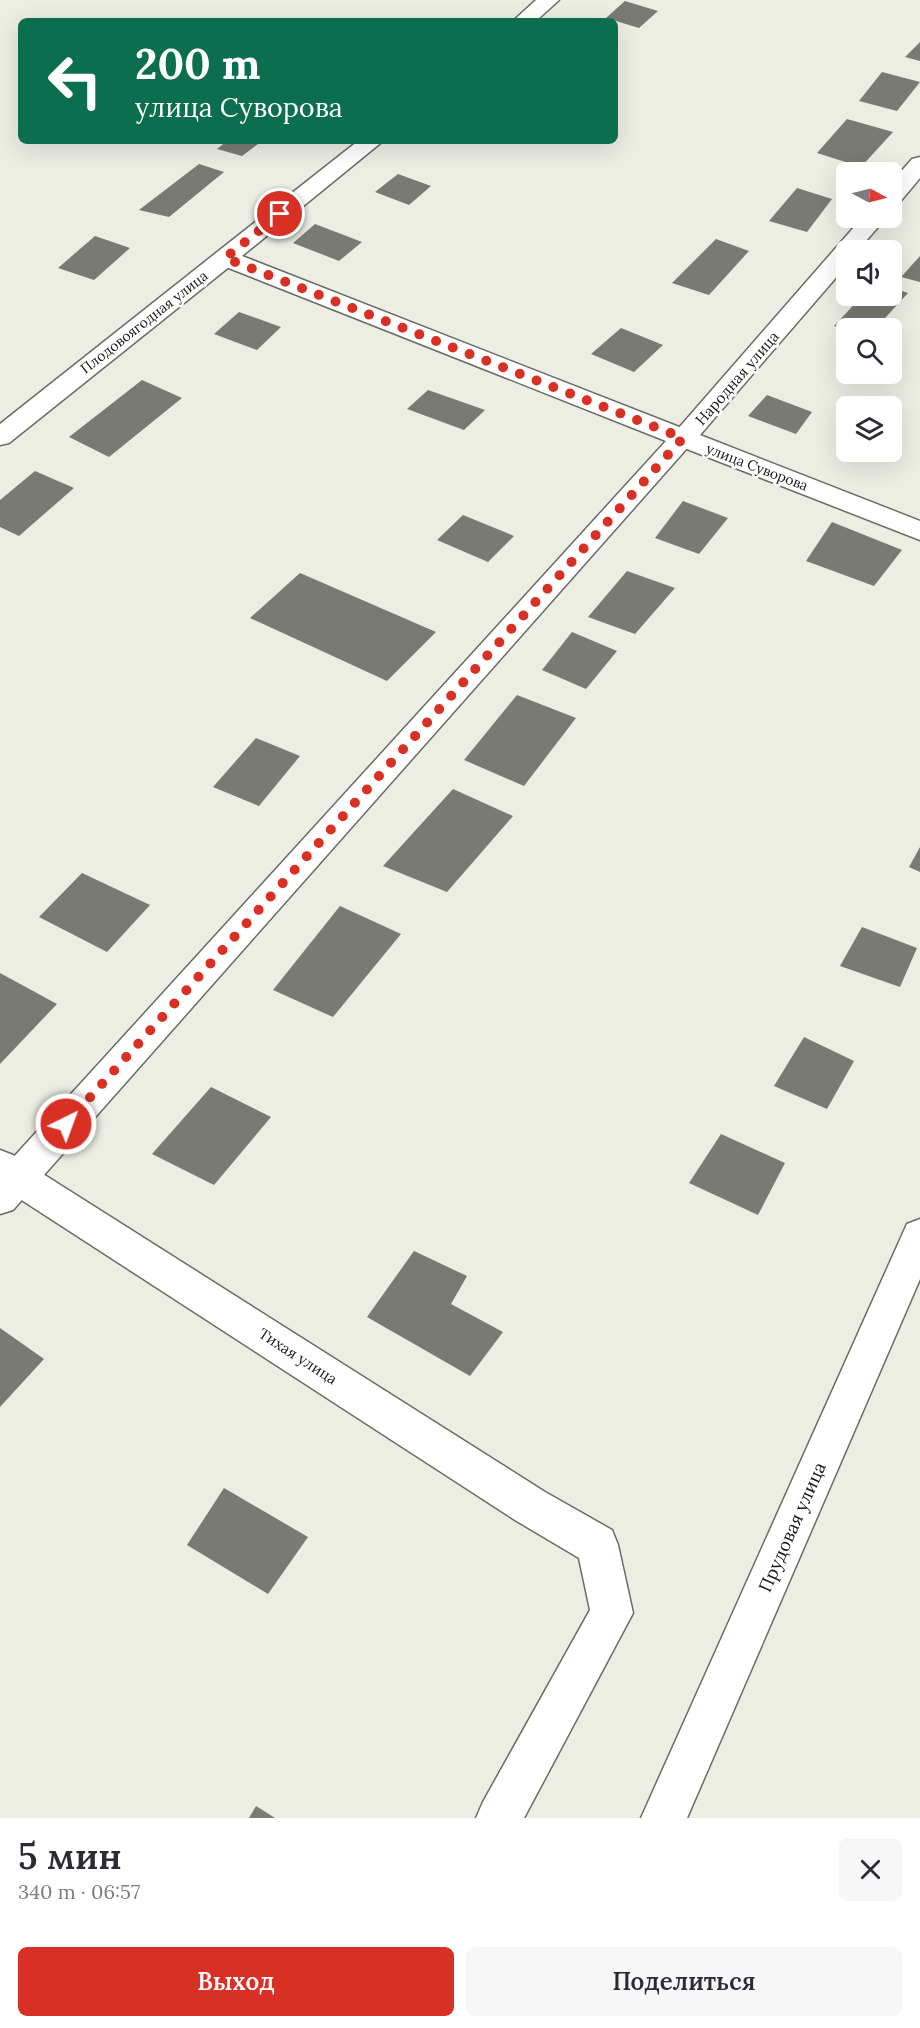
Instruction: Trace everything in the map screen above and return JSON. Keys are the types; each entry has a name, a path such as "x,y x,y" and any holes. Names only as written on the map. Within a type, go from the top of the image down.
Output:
{"street":[{"path":"527,18 549,0"},
{"name":"Плодовоягодная улица","path":"0,436 368,144"},
{"path":"902,185 920,164"},
{"name":"Народная улица","path":"855,240 866,228"},
{"name":"улица Суворова","path":"225,258 920,531"},
{"name":"Народная улица","path":"6,1180 683,438 836,262"},
{"name":"Тихая улица","path":"6,1180 530,1506 597,1545 612,1613 499,1818"},
{"name":"Прудовая улица","path":"664,1818 920,1236"}],"building":[{"path":"625,1 658,11 639,28 618,22 618,18 606,18"},
{"path":"920,42 920,61 905,57"},
{"path":"882,72 920,82 897,111 859,101"},
{"path":"847,119 893,132 866,162 845,162 817,153"},
{"path":"223,144 258,144 242,156 217,149"},
{"path":"199,164 224,172 169,217 139,210"},
{"path":"398,174 431,186 409,205 375,192"},
{"path":"797,188 832,199 807,232 769,221"},
{"path":"315,224 362,242 339,261 293,243"},
{"path":"95,236 130,248 94,280 58,268"},
{"path":"716,239 749,251 709,295 672,283"},
{"path":"920,256 920,282 902,276"},
{"path":"902,291 908,293 902,300"},
{"path":"853,306 896,306 885,318 841,318"},
{"path":"239,312 281,327 257,350 214,334"},
{"path":"621,328 663,345 634,372 591,354"},
{"path":"142,380 182,398 109,457 69,437"},
{"path":"428,390 485,410 464,430 407,409"},
{"path":"767,395 812,412 796,434 748,416"},
{"path":"35,471 74,488 19,536 0,527 0,500"},
{"path":"683,501 728,518 699,554 655,538"},
{"path":"463,515 514,536 488,562 437,540"},
{"path":"832,522 902,550 874,586 806,561"},
{"path":"627,571 675,588 635,634 588,617"},
{"path":"300,573 436,632 387,681 250,618"},
{"path":"572,632 617,651 586,689 542,670"},
{"path":"517,695 576,718 524,786 464,760"},
{"path":"256,738 300,756 259,806 213,787"},
{"path":"453,789 513,816 447,892 383,866"},
{"path":"920,847 920,872 909,867"},
{"path":"82,873 150,905 107,952 39,917"},
{"path":"340,906 401,934 333,1017 273,990"},
{"path":"862,927 917,948 900,987 840,966"},
{"path":"0,973 57,1004 0,1064"},
{"path":"804,1037 854,1061 827,1109 774,1086"},
{"path":"211,1087 271,1117 214,1185 152,1154"},
{"path":"721,1134 785,1163 758,1215 689,1183"},
{"path":"414,1251 467,1276 451,1304 503,1332 470,1376 367,1317"},
{"path":"0,1328 44,1359 0,1407"},
{"path":"224,1488 308,1537 268,1594 187,1545"},
{"path":"256,1806 275,1818 249,1818"}],"route":[{"path":"66,1124 683,438 225,258 280,214"}]}
